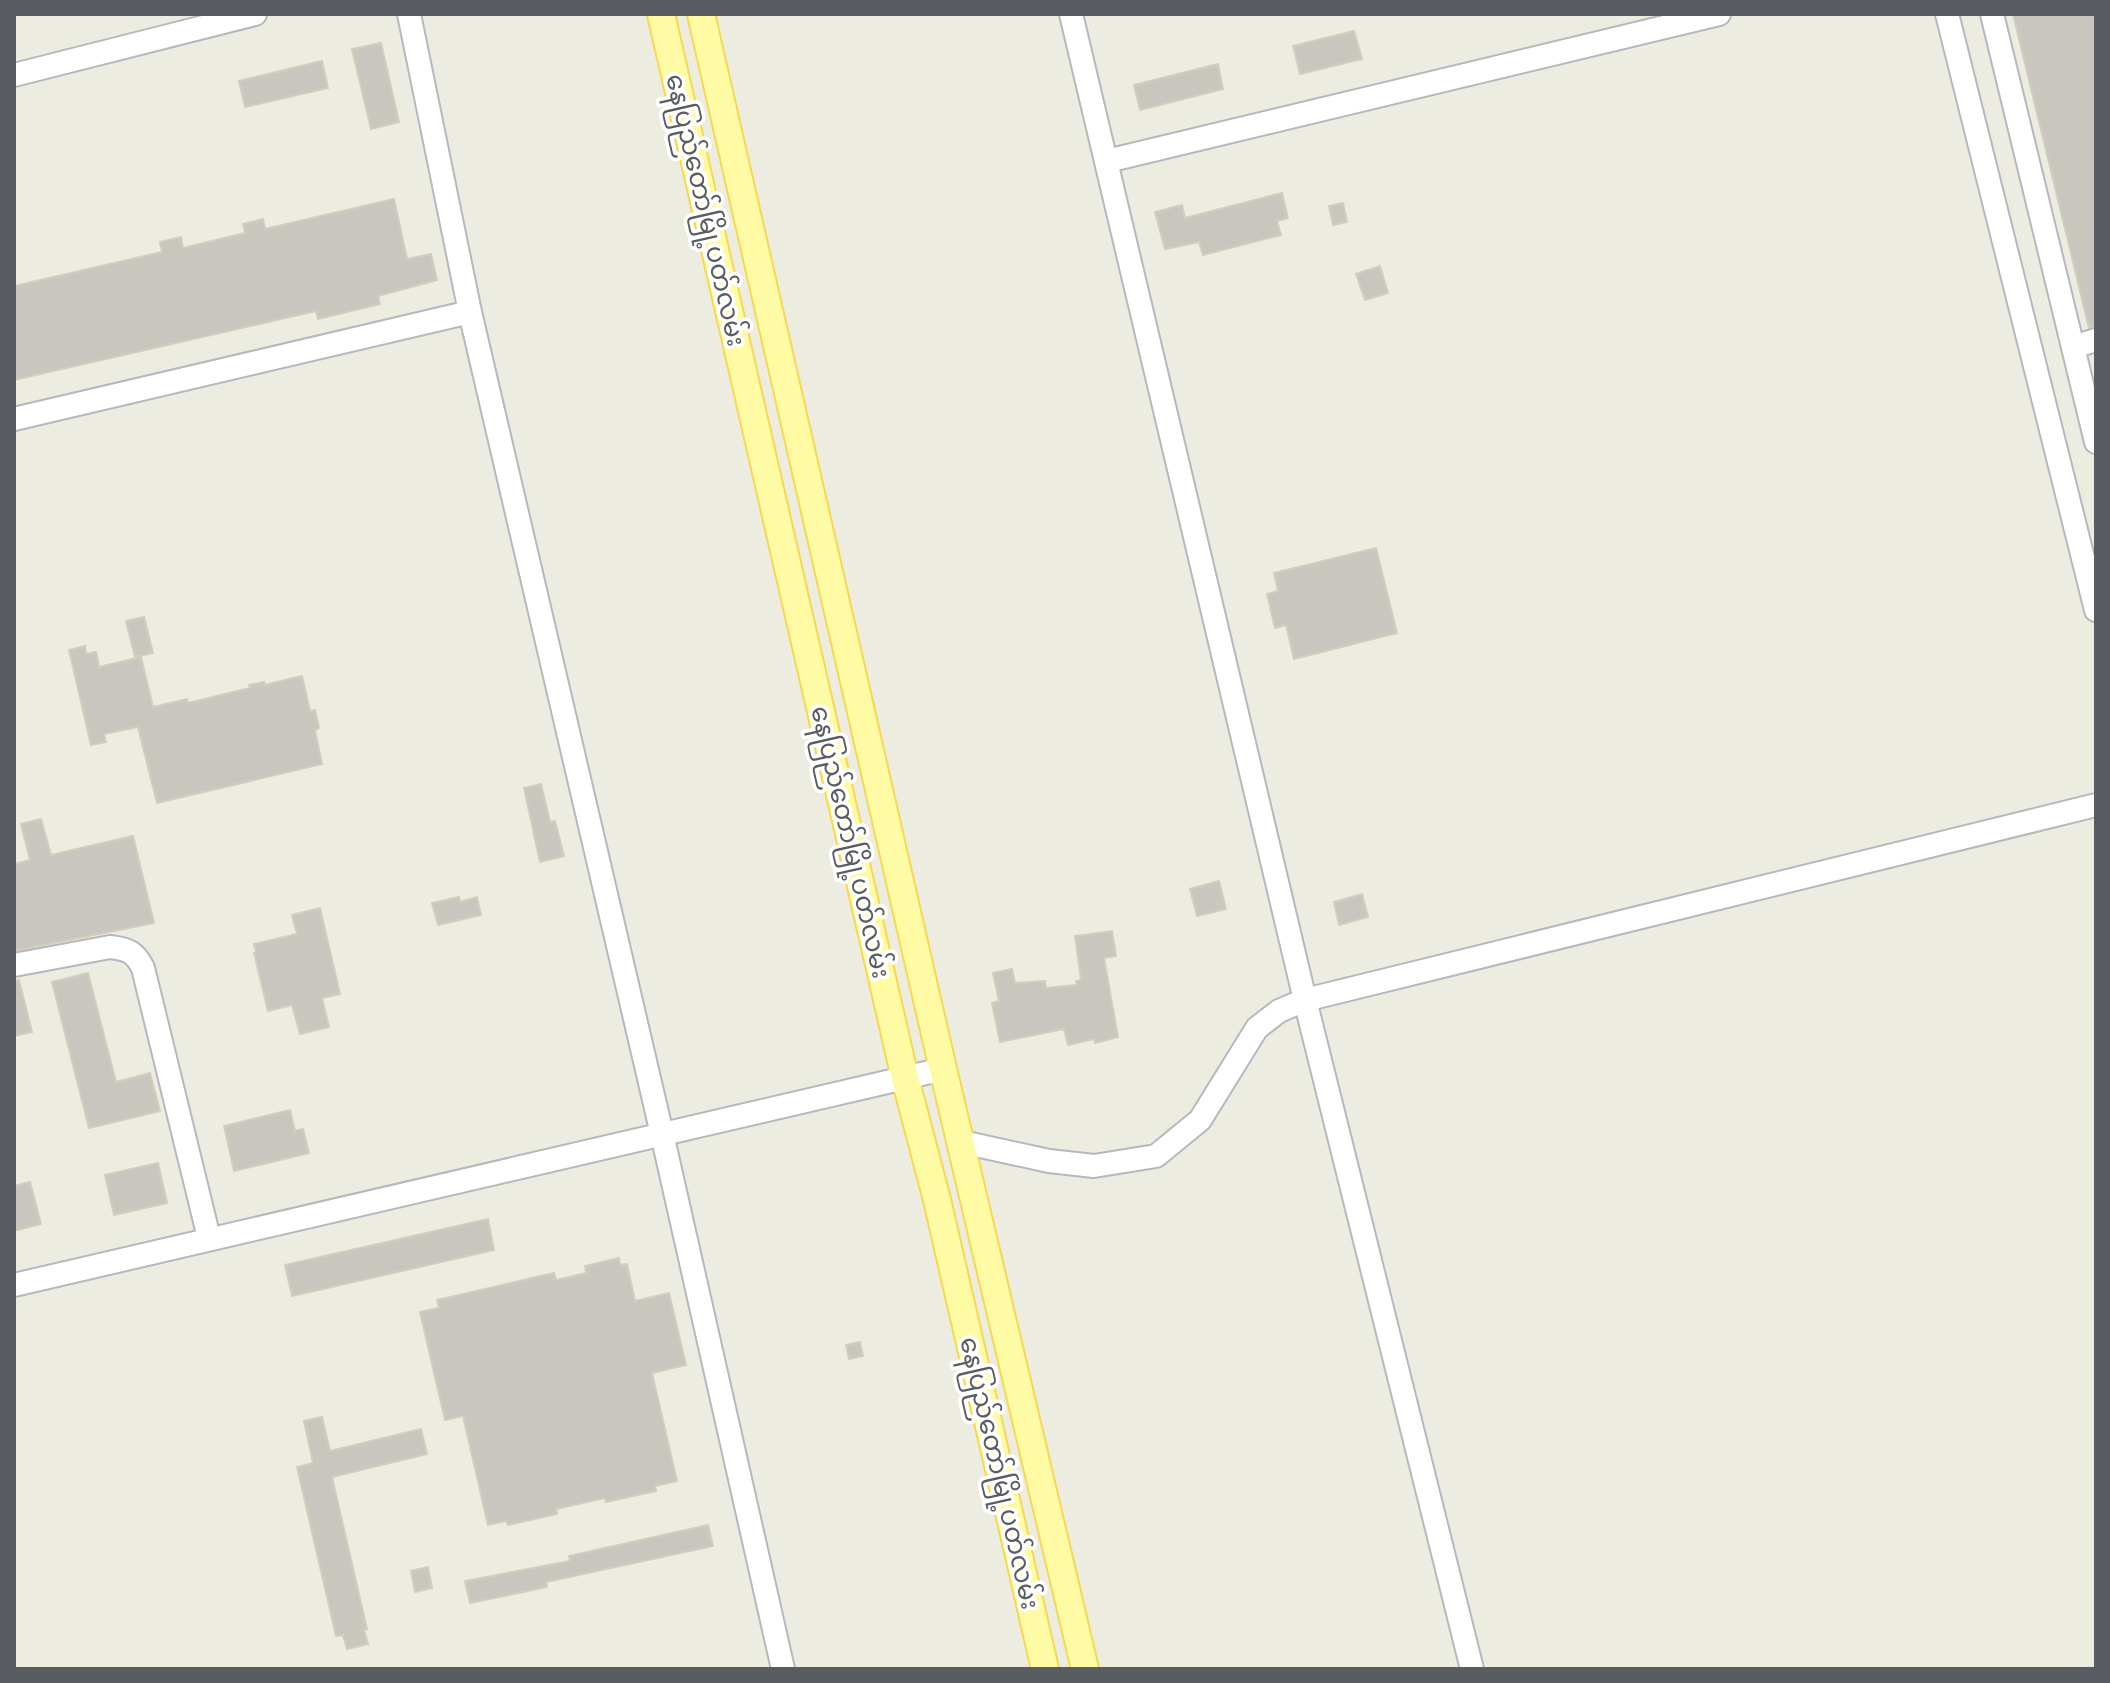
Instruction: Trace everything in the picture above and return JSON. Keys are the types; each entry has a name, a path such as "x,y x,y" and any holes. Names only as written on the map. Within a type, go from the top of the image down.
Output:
{"main road":[{"name":"နေပြည်တော်မြို့ပတ်လမ်း","path":"661,14 905,1078 937,1200 1045,1669"},
{"name":"နေပြည်တော်မြို့ပတ်လမ်း","path":"701,14 943,1069 1085,1669"}],"street":[{"path":"14,75 255,14"},
{"path":"409,14 470,312 783,1669"},
{"path":"1071,14 1305,1000 1472,1669"},
{"path":"1107,161 1719,14"},
{"path":"1947,14 2096,610"},
{"path":"1992,14 2096,442"},
{"path":"14,419 470,312"},
{"path":"2073,347 2096,340"},
{"path":"962,1142 1049,1161 1094,1166 1156,1156 1200,1120 1257,1028 1279,1011 1305,1000 2096,805"},
{"path":"14,965 110,947 136,954 143,968 209,1238"},
{"path":"14,1285 943,1069"}],"building":[{"path":"2013,14 2096,14 2096,326 2089,328"},
{"path":"1354,31 1362,59 1300,74 1293,46"},
{"path":"381,43 399,122 371,129 352,49"},
{"path":"322,61 328,88 245,107 239,81"},
{"path":"1218,64 1223,89 1140,110 1134,85"},
{"path":"1282,193 1288,218 1277,221 1281,235 1203,255 1199,242 1165,249 1155,212 1182,205 1185,218"},
{"path":"394,199 407,259 431,254 437,280 378,296 380,304 318,319 316,311 14,380 14,286 162,252 160,242 181,237 183,248 245,233 243,224 263,219 265,229"},
{"path":"1343,203 1347,222 1333,225 1329,206"},
{"path":"1380,266 1388,293 1365,300 1356,274"},
{"path":"1376,548 1397,633 1294,659 1286,625 1275,628 1267,594 1278,591 1274,573"},
{"path":"144,617 153,653 135,657 126,621"},
{"path":"85,646 86,654 96,652 99,667 141,657 153,707 187,699 188,703 250,688 249,685 264,682 265,685 302,676 310,711 315,710 319,728 315,730 322,764 157,803 138,727 104,734 106,742 91,745 69,650"},
{"path":"541,784 550,822 555,821 564,856 540,862 524,788"},
{"path":"41,819 51,855 133,836 154,923 14,951 14,864 30,860 21,824"},
{"path":"1219,881 1226,909 1197,916 1190,889"},
{"path":"1362,894 1368,917 1339,925 1334,902"},
{"path":"459,897 460,902 477,897 481,915 438,925 432,903"},
{"path":"320,908 340,994 322,998 329,1027 300,1034 292,1005 268,1011 254,944 297,934 292,915"},
{"path":"1112,931 1116,956 1104,958 1118,1037 1068,1045 1064,1029 1000,1042 992,1003 999,1001 993,973 1012,969 1015,983 1045,981 1046,988 1077,985 1076,981 1081,980 1075,936"},
{"path":"88,973 116,1082 150,1073 160,1111 89,1128 52,982"},
{"path":"19,980 32,1032 14,1036 14,981"},
{"path":"290,1110 295,1131 303,1129 309,1153 234,1171 224,1126"},
{"path":"158,1163 167,1203 114,1215 105,1175"},
{"path":"30,1182 41,1224 14,1231 14,1186"},
{"path":"488,1219 494,1250 292,1296 285,1265"},
{"path":"619,1258 620,1265 627,1264 635,1301 669,1293 686,1365 652,1373 677,1481 655,1486 656,1491 556,1509 557,1514 508,1525 506,1521 488,1525 463,1416 445,1420 420,1312 439,1308 437,1300 554,1273 556,1280 586,1273 585,1266"},
{"path":"860,1342 863,1356 849,1359 846,1345"},
{"path":"322,1417 330,1451 421,1429 427,1454 332,1477 367,1629 364,1630 368,1644 347,1649 343,1635 336,1636 297,1467 313,1463 304,1421"},
{"path":"708,1525 713,1546 546,1582 547,1587 470,1603 465,1581 570,1561 569,1556"},
{"path":"428,1567 432,1588 415,1592 411,1571"}]}
